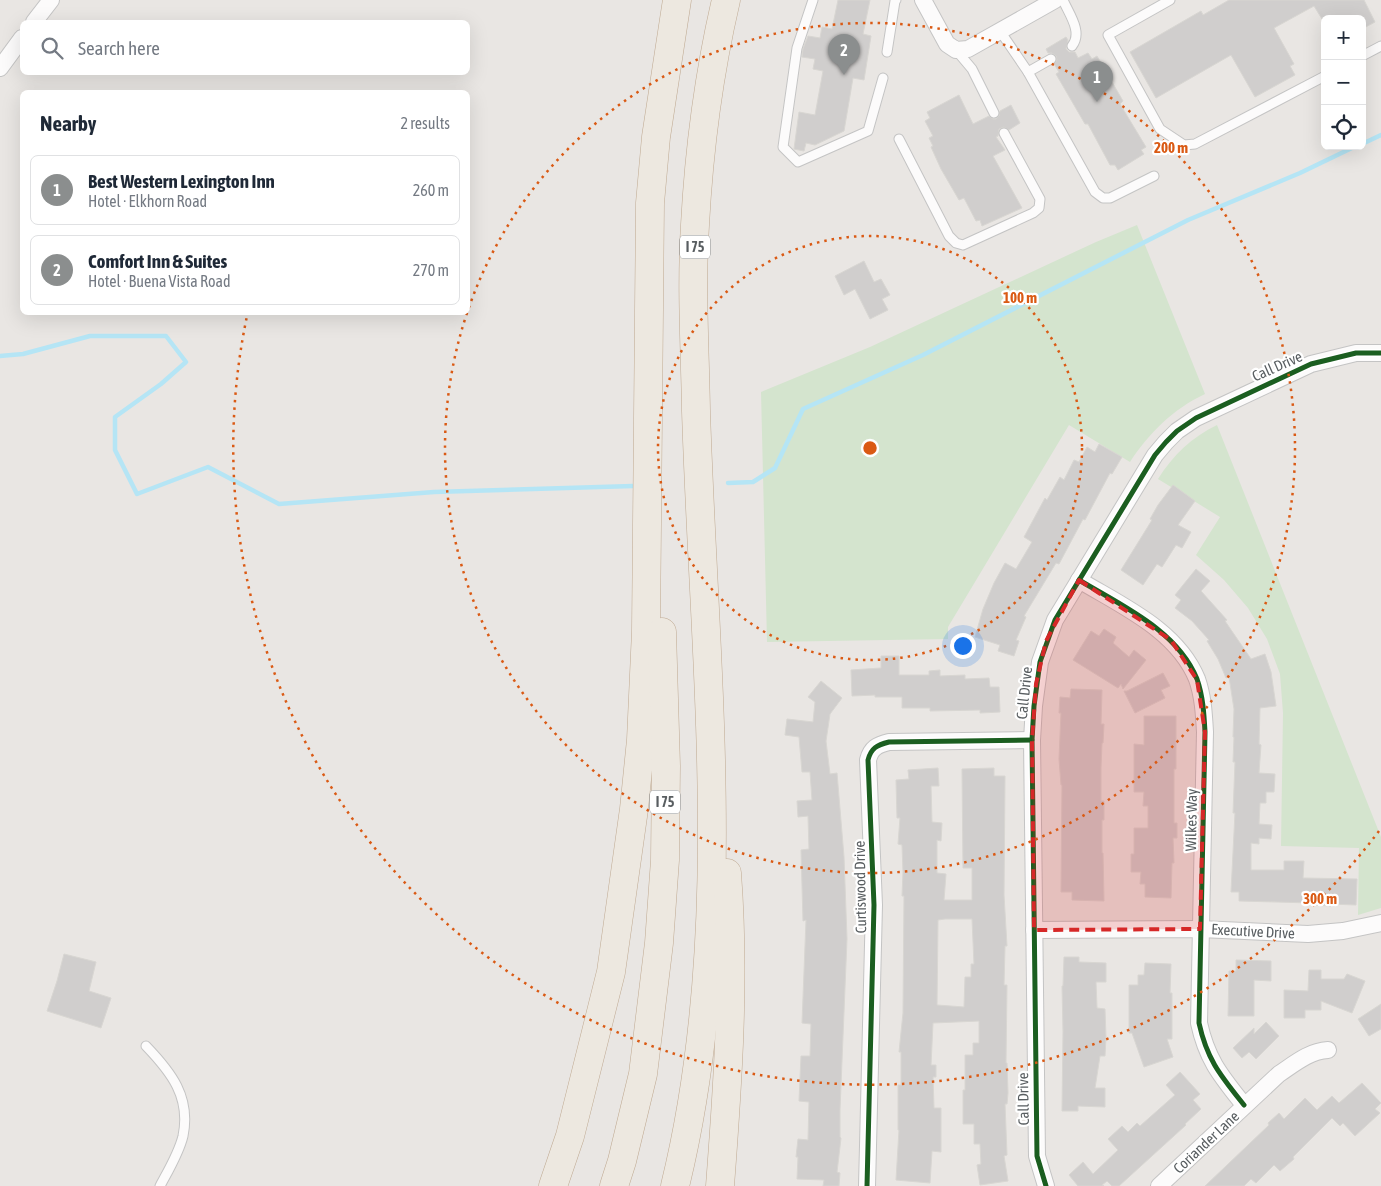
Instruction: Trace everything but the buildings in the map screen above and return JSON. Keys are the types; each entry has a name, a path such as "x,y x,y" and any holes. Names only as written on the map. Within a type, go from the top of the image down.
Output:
{"highway":[{"name":"I 75","path":"614,1186 643,1074 659,944 665,860 666,766 662,608 648,413 650,203 656,136 677,0"},
{"name":"I 75","path":"675,1186 686,1141 700,1057 709,956 712,848 710,735 699,496 694,316 695,227 710,83 726,0"},
{"path":"554,1186 570,1136 611,972 632,827 641,740 646,631 648,413"},
{"path":"699,496 730,907 727,1097 720,1186"}],"street":[{"path":"36,20 51,0"},
{"path":"923,0 947,44 956,50 968,49 1055,0"},
{"path":"0,68 20,41"},
{"name":"Call Drive","path":"1046,1186 1037,1156 1032,740 1040,662 1055,620 1155,455 1177,431 1222,404 1311,364 1356,352 1381,353"},
{"name":"Wilkes Way","path":"1080,580 1152,625 1171,640 1186,660 1197,680 1203,705 1205,732 1199,1022 1203,1041 1213,1064 1244,1105"},
{"name":"Curtiswood Drive","path":"867,1186 874,905 868,760 870,752 878,745 889,742 1032,740"},
{"name":"Executive Drive","path":"1034,930 1200,929 1308,934 1343,932 1381,923"},
{"name":"Coriander Lane","path":"1159,1186 1279,1074 1319,1050 1328,1050"}],"lane":[{"path":"813,0 797,48 783,147 798,162 868,131 883,78"},
{"path":"887,52 895,0"},
{"path":"1063,0 1077,33 1076,41 1072,46"},
{"path":"1170,0 1108,35 1160,129 1184,145 1195,144 1321,78"},
{"path":"1000,31 1028,72 1095,192 1103,198 1110,198 1154,176"},
{"path":"1366,54 1381,46"},
{"path":"956,50 972,69 994,113"},
{"path":"1028,72 1051,59"},
{"path":"899,139 949,236 956,243 963,245 1039,208 1040,199 1004,133"},
{"path":"146,1046 175,1080 184,1108 185,1118 183,1137 160,1186"}],"highlighted area":[{"path":"1079,580 1171,640 1197,680 1205,732 1200,929 1034,930 1032,740 1036,684 1046,641"}],"green space":[{"path":"1137,225 1205,394 1172,414 1145,441 1130,462 1069,425 948,627 948,639 767,642 761,392 870,347 1096,242"},
{"path":"1217,425 1381,837 1381,908 1358,915 1359,848 1281,846 1283,713 1280,674 1267,639 1248,608 1224,580 1196,555 1220,517 1158,479 1170,462 1184,448 1199,435"}],"waterway":[{"path":"1366,142 1381,135"},
{"path":"728,483 753,482 775,468 803,409 923,355 1188,220 1300,173 1348,150"},
{"path":"0,356 23,354 90,336 166,336 186,362 161,384 115,417 115,450 137,494 208,467 279,504 434,492 633,486"}],"cycle path":[{"path":"1046,1186 1037,1156 1032,740 1040,662 1055,620 1155,455 1177,431 1196,418 1311,364 1356,353 1381,353"},
{"path":"1079,580 1130,610 1162,633 1188,662 1199,685 1205,732 1199,1023 1211,1058 1244,1105"},
{"path":"867,1186 874,905 869,756 875,748 889,742 1032,740"}],"place":[{"name":"Comfort Inn & Suites","path":"844,75"},
{"name":"Best Western Lexington Inn","path":"1097,102"}]}
